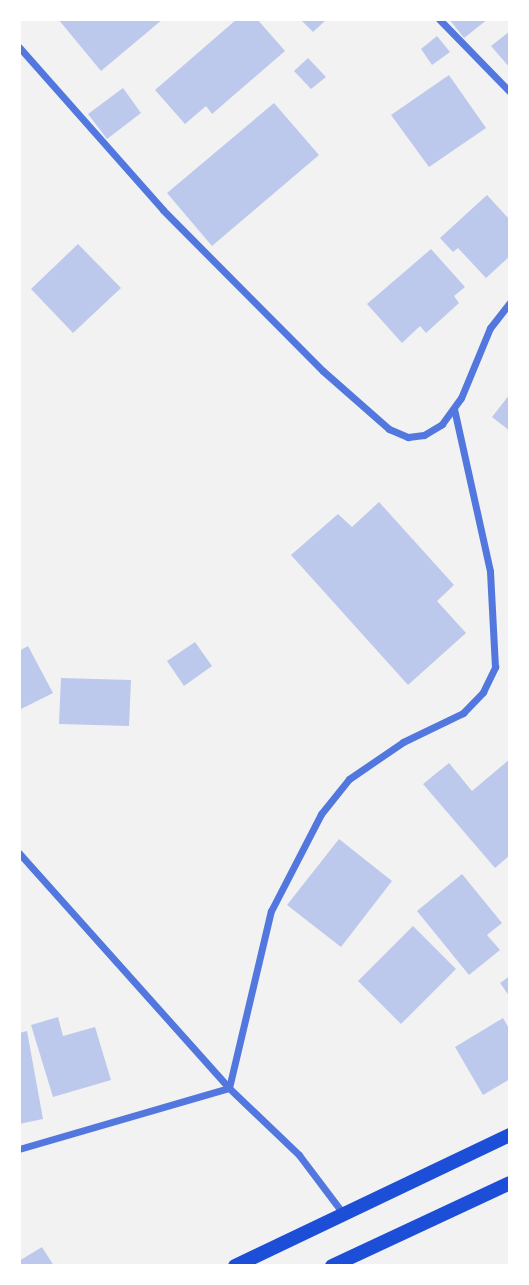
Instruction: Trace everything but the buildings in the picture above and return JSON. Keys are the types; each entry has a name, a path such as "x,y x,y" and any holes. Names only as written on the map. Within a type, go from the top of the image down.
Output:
{"main road":[{"path":"235,1266 342,1212 510,1135"},
{"path":"332,1266 510,1183"}],"street":[{"path":"439,19 510,92"},
{"path":"19,47 163,210 365,410 408,437 424,435 442,424 454,409 490,328 510,302"},
{"path":"229,1088 271,911 321,814 349,779 403,742 463,713 483,692 495,667 490,570 454,409"},
{"path":"19,853 229,1088 299,1155 342,1212"},
{"path":"19,1149 229,1088"}]}
